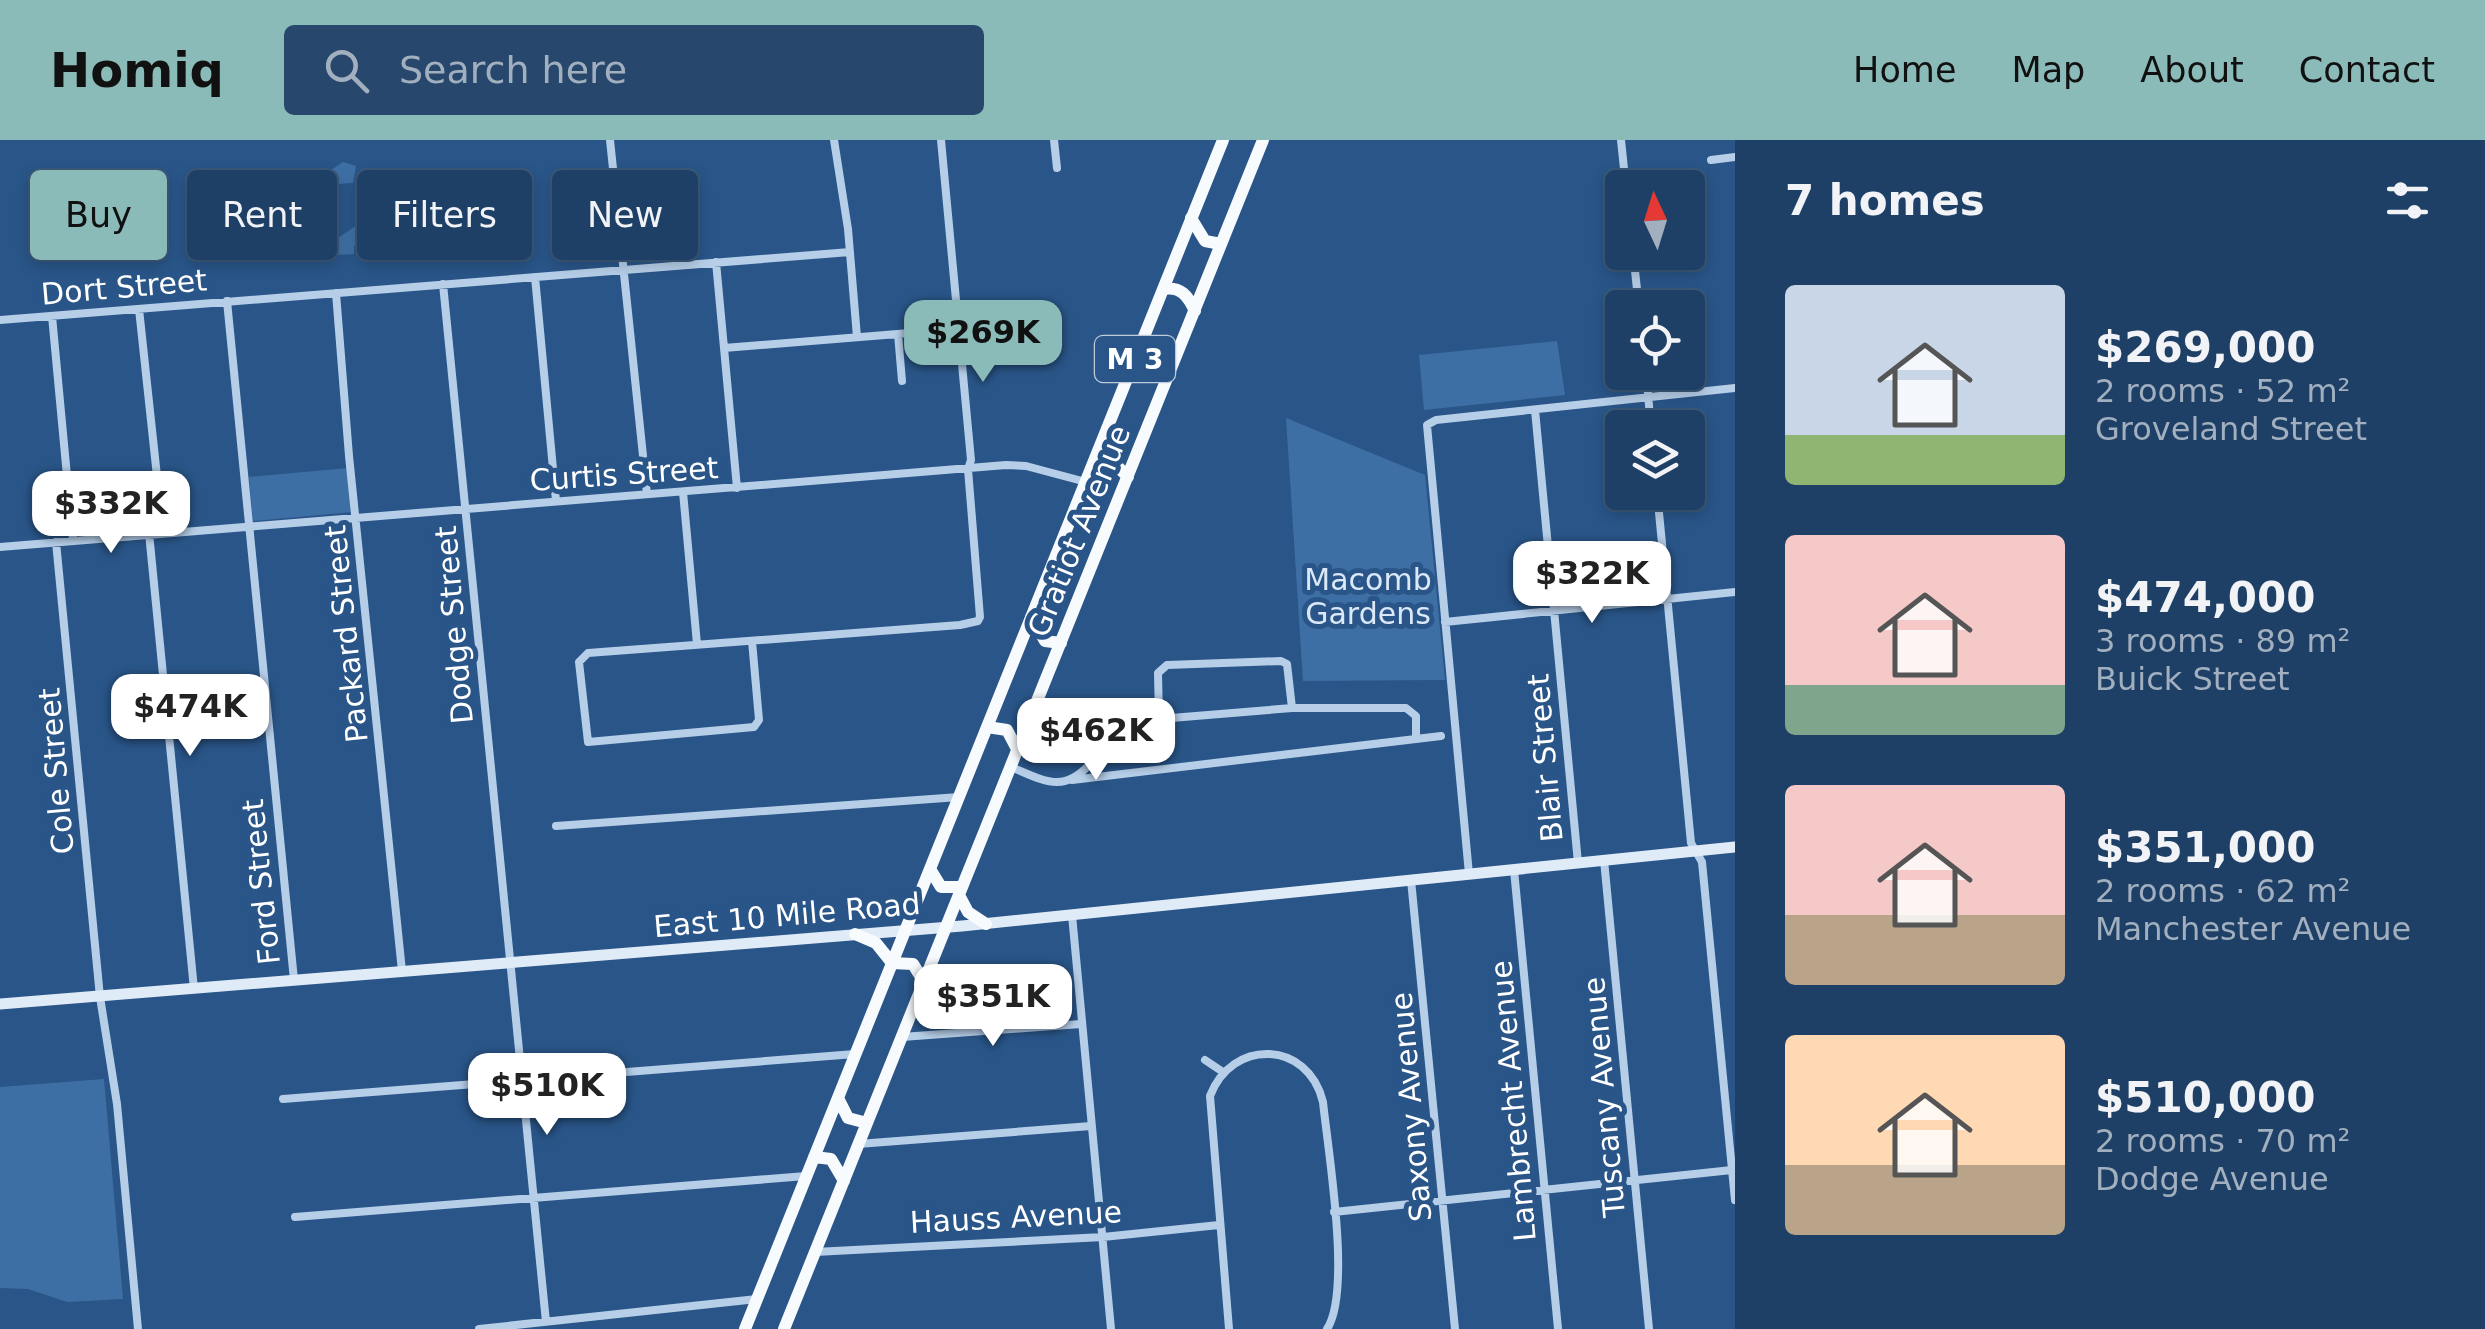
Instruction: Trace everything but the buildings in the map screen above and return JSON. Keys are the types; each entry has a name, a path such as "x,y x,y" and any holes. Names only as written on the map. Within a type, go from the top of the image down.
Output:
{"main road":[{"name":"Gratiot Avenue","path":"745,1329 1222,140"},
{"name":"Gratiot Avenue","path":"784,1329 1264,140"},
{"path":"1191,218 1202,238 1221,244"},
{"path":"1163,289 1183,292 1195,311"},
{"path":"1095,458 1110,460 1128,477"},
{"path":"1031,617 1044,640 1061,643"},
{"path":"987,726 1006,730 1018,751"},
{"path":"1604,860 1735,847"},
{"name":"East 10 Mile Road","path":"0,1004 986,924 1604,860"},
{"path":"930,869 942,886 961,891 968,912 986,924"},
{"path":"855,934 876,943 892,963 914,964 924,982"},
{"path":"838,1098 848,1118 867,1122"},
{"path":"814,1157 834,1162 844,1181"}],"street":[{"path":"610,140 647,494"},
{"path":"834,140 857,337"},
{"path":"752,640 758,720 754,727 588,742 579,662 582,656 594,652 978,621 981,612 968,468 972,460 941,140"},
{"path":"1054,140 1057,168"},
{"path":"1622,140 1624,170"},
{"path":"1711,160 1735,157"},
{"name":"Dort Street","path":"0,320 850,252"},
{"path":"716,262 737,488"},
{"path":"535,277 556,501"},
{"name":"Dodge Street","path":"442,284 546,1322"},
{"name":"Packard Street","path":"336,293 402,971"},
{"name":"Ford Street","path":"227,302 294,980"},
{"path":"139,308 164,532"},
{"path":"52,316 73,540"},
{"path":"724,348 959,329"},
{"path":"898,334 902,382"},
{"path":"1469,874 1427,426 1436,420 1735,388"},
{"path":"1648,390 1650,410"},
{"name":"Blair Street","path":"1535,410 1578,863"},
{"name":"Curtis Street","path":"56,542 968,468 1026,466 1086,482"},
{"path":"683,492 697,644"},
{"path":"1659,510 1691,843 1702,862 1735,1200"},
{"path":"149,533 194,989"},
{"path":"0,547 56,542"},
{"name":"Cole Street","path":"56,542 100,997 117,1104 138,1329"},
{"path":"1445,622 1735,592"},
{"path":"1159,719 1158,673 1166,665 1287,664 1292,708"},
{"path":"1072,780 1117,731 1144,729 1159,719 1292,708 1406,708 1416,716 1416,738"},
{"path":"1011,768 1058,783 1442,736"},
{"path":"556,826 958,797"},
{"name":"Tuscany Avenue","path":"1604,860 1648,1329"},
{"name":"Lambrecht Avenue","path":"1514,870 1558,1329"},
{"name":"Saxony Avenue","path":"1411,880 1455,1329"},
{"path":"1072,915 1111,1329"},
{"path":"902,1037 1082,1024"},
{"path":"283,1099 855,1054"},
{"path":"1229,1329 1208,1106 1213,1087 1223,1072 1238,1060 1266,1054 1294,1060 1310,1072 1323,1102 1338,1299 1327,1329"},
{"path":"1204,1060 1223,1072"},
{"path":"858,1144 1092,1126"},
{"path":"1334,1212 1734,1169"},
{"path":"295,1217 806,1176"},
{"name":"Hauss Avenue","path":"815,1252 1103,1237 1218,1224"},
{"path":"480,1329 757,1299"}],"green space":[{"path":"343,162 356,166 353,183 337,184 337,170 331,170"},
{"path":"357,225 354,254 337,255 337,239"},
{"path":"1557,341 1565,395 1424,410 1419,355"},
{"name":"Macomb Gardens","path":"1286,418 1425,475 1445,680 1303,681"},
{"path":"348,468 352,512 253,521 249,477"},
{"path":"104,1079 123,1299 67,1302 28,1289 0,1288 0,1087"}]}
